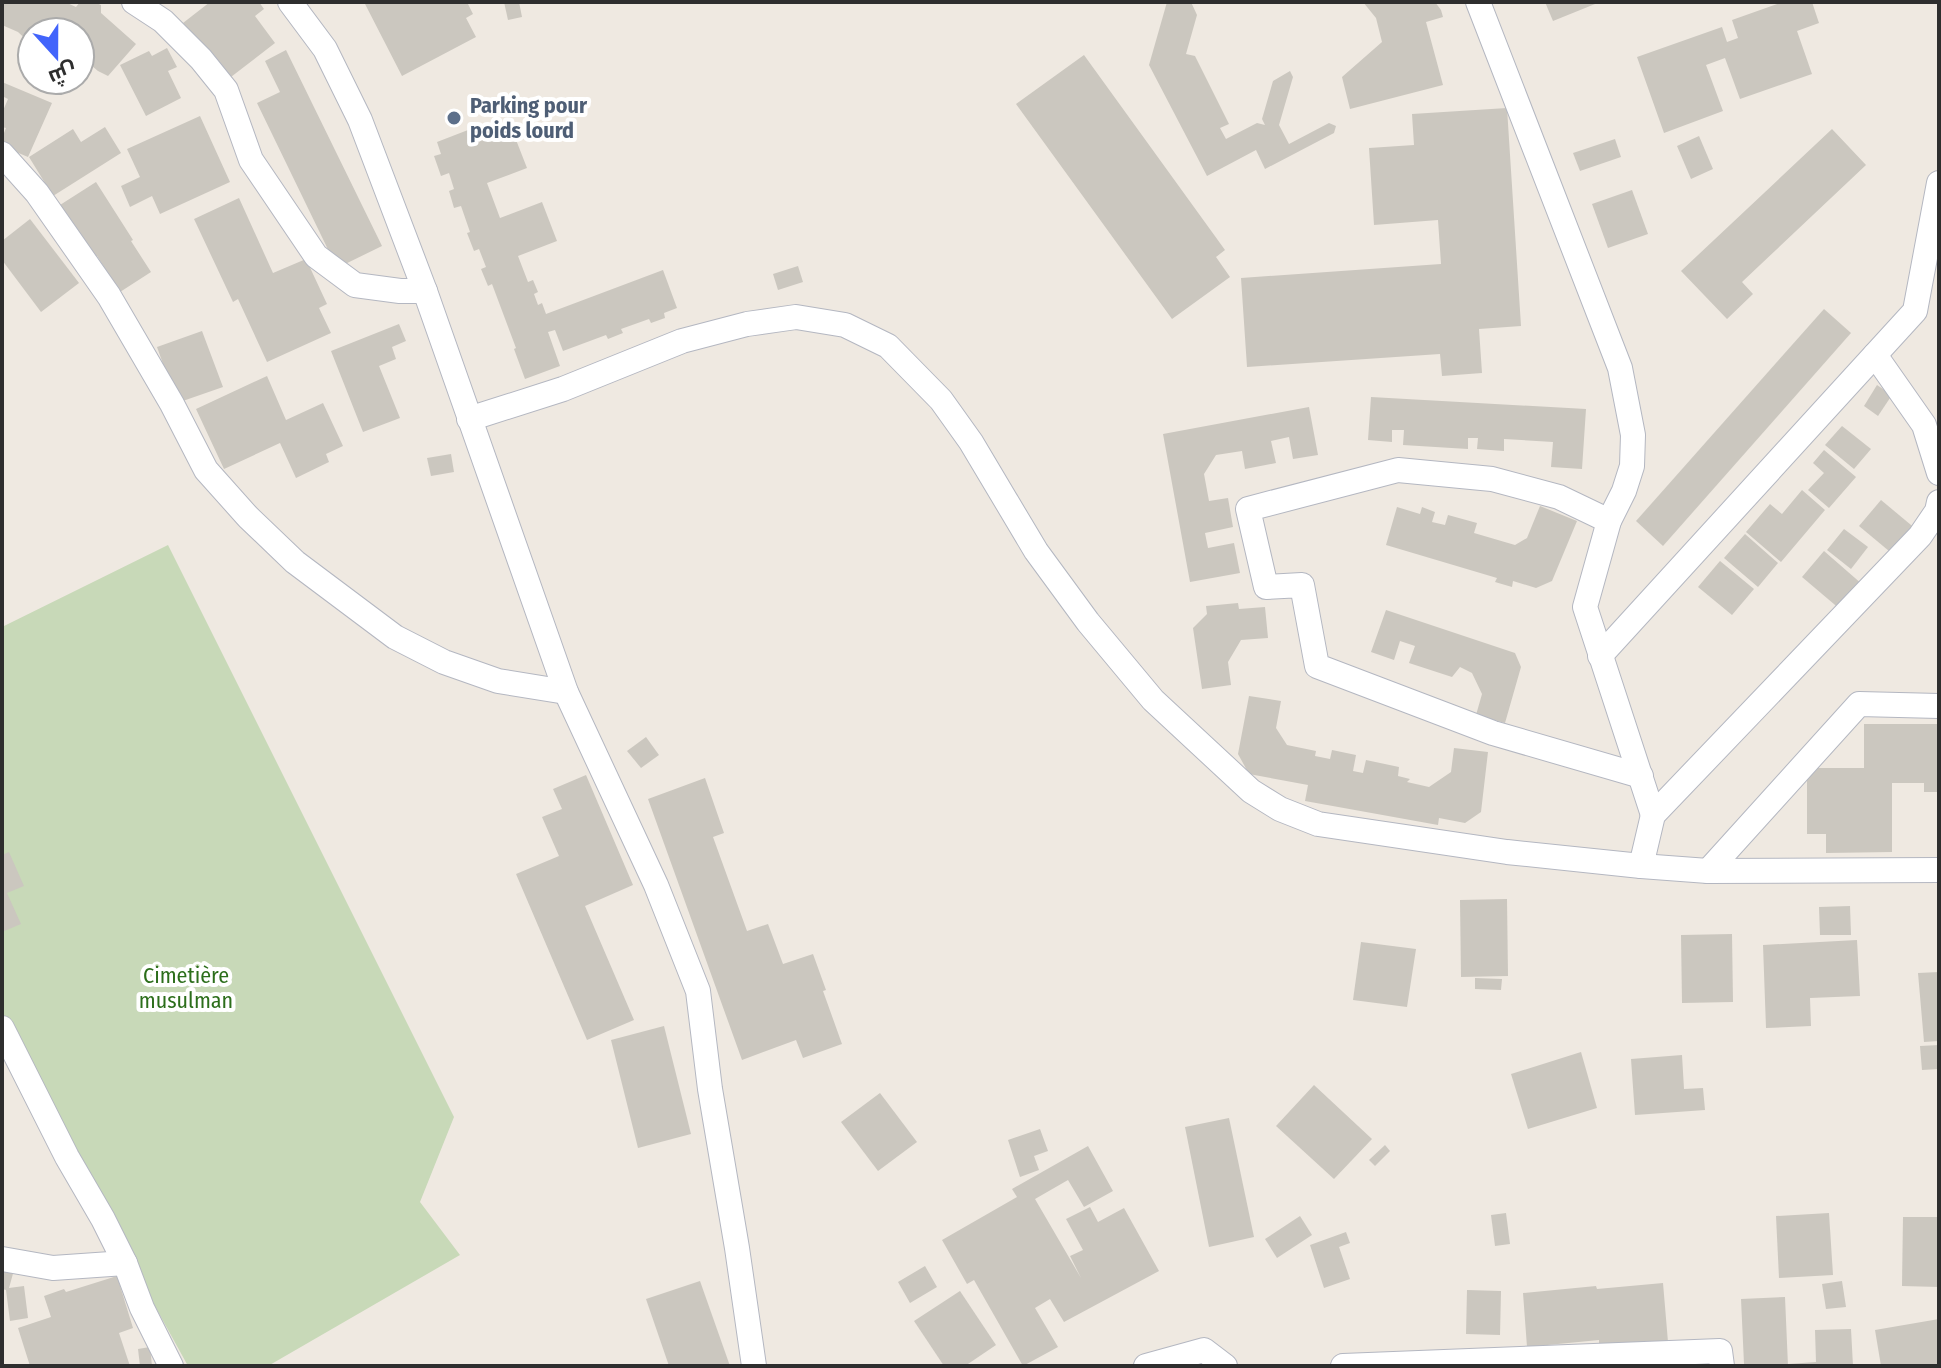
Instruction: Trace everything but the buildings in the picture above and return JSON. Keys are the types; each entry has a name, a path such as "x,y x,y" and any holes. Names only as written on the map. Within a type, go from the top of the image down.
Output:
{"street":[{"path":"134,2 163,21 201,59 226,90 251,160 316,256 355,285 425,291"},
{"path":"290,2 325,49 360,120 425,291 566,692 656,885 698,991 710,1089 754,1366"},
{"path":"1478,2 1620,368 1633,435 1632,466 1609,521 1585,607 1653,815 1641,866"},
{"path":"2,154 37,193 109,296 172,404 206,470 276,544 295,562 395,637 432,656 498,681 566,692"},
{"path":"1600,656 1915,311 1939,183"},
{"path":"469,419 563,389 682,341 747,324 796,317 845,325 888,346 941,400 971,442 1036,551 1088,622 1153,700 1251,791 1280,809 1318,824 1507,852 1641,866 1708,871 1939,870"},
{"path":"1875,355 1924,425 1939,473"},
{"path":"1609,521 1559,497 1492,479 1398,470 1248,509 1266,587 1302,585 1317,666 1493,733 1641,776"},
{"path":"1653,815 1920,536 1937,511 1939,502"},
{"path":"1708,871 1859,704 1939,706"},
{"path":"2,1028 67,1157 103,1219 171,1366"},
{"path":"2,1259 53,1268 125,1263"},
{"path":"1146,1366 1204,1350 1225,1366"},
{"path":"1343,1366 1720,1351 1722,1366"}],"green space":[{"name":"Cimetière musulman","path":"168,545 454,1117 420,1202 460,1255 268,1366 188,1366 2,1029 2,627"}],"place":[{"name":"Parking pour poids lourd","path":"454,118"}]}
